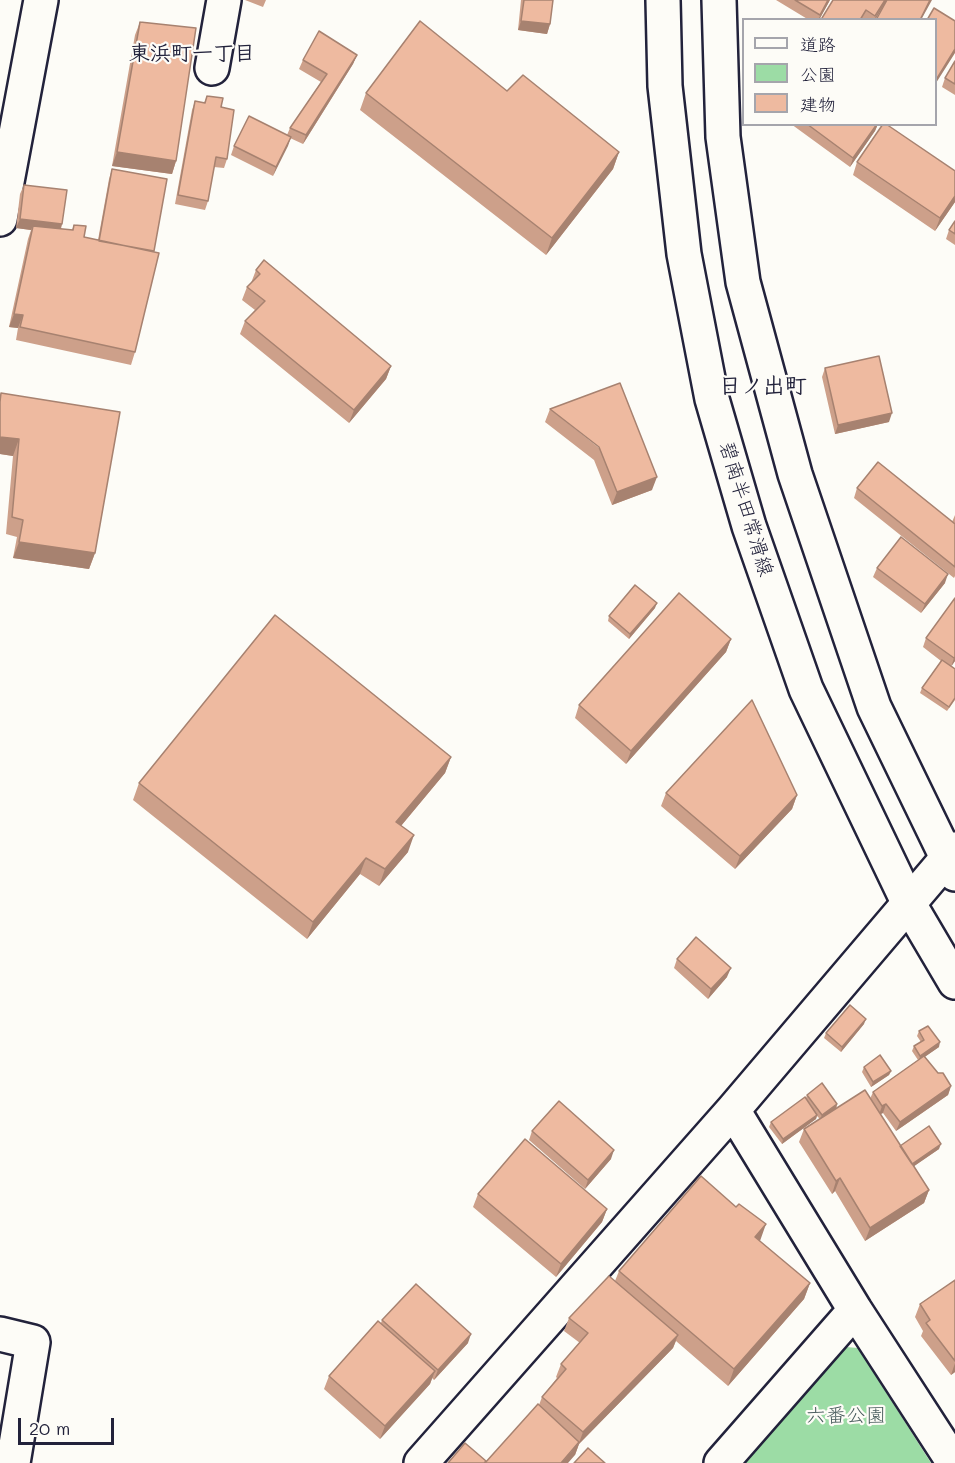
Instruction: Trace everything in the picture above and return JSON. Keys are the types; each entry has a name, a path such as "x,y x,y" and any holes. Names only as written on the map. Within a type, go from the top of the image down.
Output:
{"main road":[{"path":"0,219 41,0"},
{"path":"212,68 224,0"},
{"name":"碧南半田常滑線","path":"663,0 665,87 684,254 712,399 749,526 806,689 909,904 955,982"},
{"path":"421,1463 733,1110 909,904 952,861 874,707 795,474 743,282 723,137 719,0"},
{"path":"733,1110 855,1310 954,1463"},
{"path":"721,1463 855,1310"},
{"path":"0,1334 33,1342 13,1463"}],"green space":[{"name":"六番公園","path":"846,1347 858,1348 931,1463 742,1463"}],"building":[{"path":"524,0 553,0 550,24 521,21"},
{"path":"795,0 828,0 820,15"},
{"path":"833,0 885,0 875,16 866,10 861,18 822,18"},
{"path":"887,0 930,0 921,18 877,18"},
{"path":"934,8 955,21 955,49 937,78 937,18 928,18"},
{"path":"420,21 507,91 523,75 619,152 552,238 366,93"},
{"path":"140,22 196,28 176,161 117,152"},
{"path":"319,31 357,55 306,135 290,128 327,74 303,60"},
{"path":"955,61 955,84 945,78"},
{"path":"207,96 223,98 221,107 234,110 227,159 216,157 208,201 178,195 195,101 205,103"},
{"path":"249,116 291,137 276,167 234,146"},
{"path":"810,126 876,126 853,158"},
{"path":"882,126 889,126 955,171 955,196 940,218 857,162"},
{"path":"112,169 167,179 154,251 99,241"},
{"path":"24,185 67,190 62,224 20,219"},
{"path":"955,221 955,234 949,230"},
{"path":"74,225 86,226 84,237 159,253 135,352 20,327 23,315 14,314 33,226 73,230"},
{"path":"264,260 391,366 354,410 245,321 265,301 247,287 260,274 256,270"},
{"path":"879,356 892,413 838,425 825,368"},
{"path":"620,383 657,477 617,492 599,447 550,409"},
{"path":"1,393 120,412 95,553 19,542 23,520 12,517 19,439 0,437"},
{"path":"878,462 955,524 955,567 857,488"},
{"path":"901,537 948,574 925,604 877,568"},
{"path":"635,585 657,603 630,634 609,616"},
{"path":"679,593 731,639 631,751 579,705"},
{"path":"955,598 955,657 954,658 926,638"},
{"path":"275,615 451,757 396,822 414,835 385,869 366,858 313,922 139,783"},
{"path":"942,660 955,669 955,698 949,707 922,688"},
{"path":"752,700 797,795 740,856 666,793"},
{"path":"696,937 731,968 711,989 677,959"},
{"path":"850,1005 866,1019 842,1047 826,1033"},
{"path":"928,1026 940,1042 920,1056 914,1046 924,1040 919,1031"},
{"path":"880,1055 891,1071 873,1082 864,1067"},
{"path":"924,1056 938,1073 943,1073 951,1086 900,1122 886,1104 882,1106 873,1092"},
{"path":"822,1083 837,1104 822,1115 807,1095"},
{"path":"865,1090 929,1190 870,1228 840,1178 836,1181 804,1129"},
{"path":"805,1097 817,1115 783,1139 771,1122"},
{"path":"559,1101 614,1150 588,1180 532,1131"},
{"path":"929,1126 941,1144 912,1164 900,1146"},
{"path":"525,1139 607,1209 561,1264 478,1194"},
{"path":"701,1176 736,1207 739,1204 766,1224 755,1237 810,1283 734,1369 619,1271"},
{"path":"609,1276 678,1335 583,1432 542,1397 566,1369 561,1364 588,1333 569,1318"},
{"path":"955,1280 955,1361 926,1323 930,1320 920,1304"},
{"path":"416,1284 471,1334 438,1370 382,1320"},
{"path":"378,1321 435,1371 385,1426 329,1376"},
{"path":"538,1404 579,1442 561,1463 485,1463"},
{"path":"465,1443 486,1461 484,1463 448,1463"},
{"path":"588,1448 605,1463 574,1463"}],"district":[{"name":"東浜町一丁目","path":"192,54"},
{"name":"日ノ出町","path":"763,386"}]}
